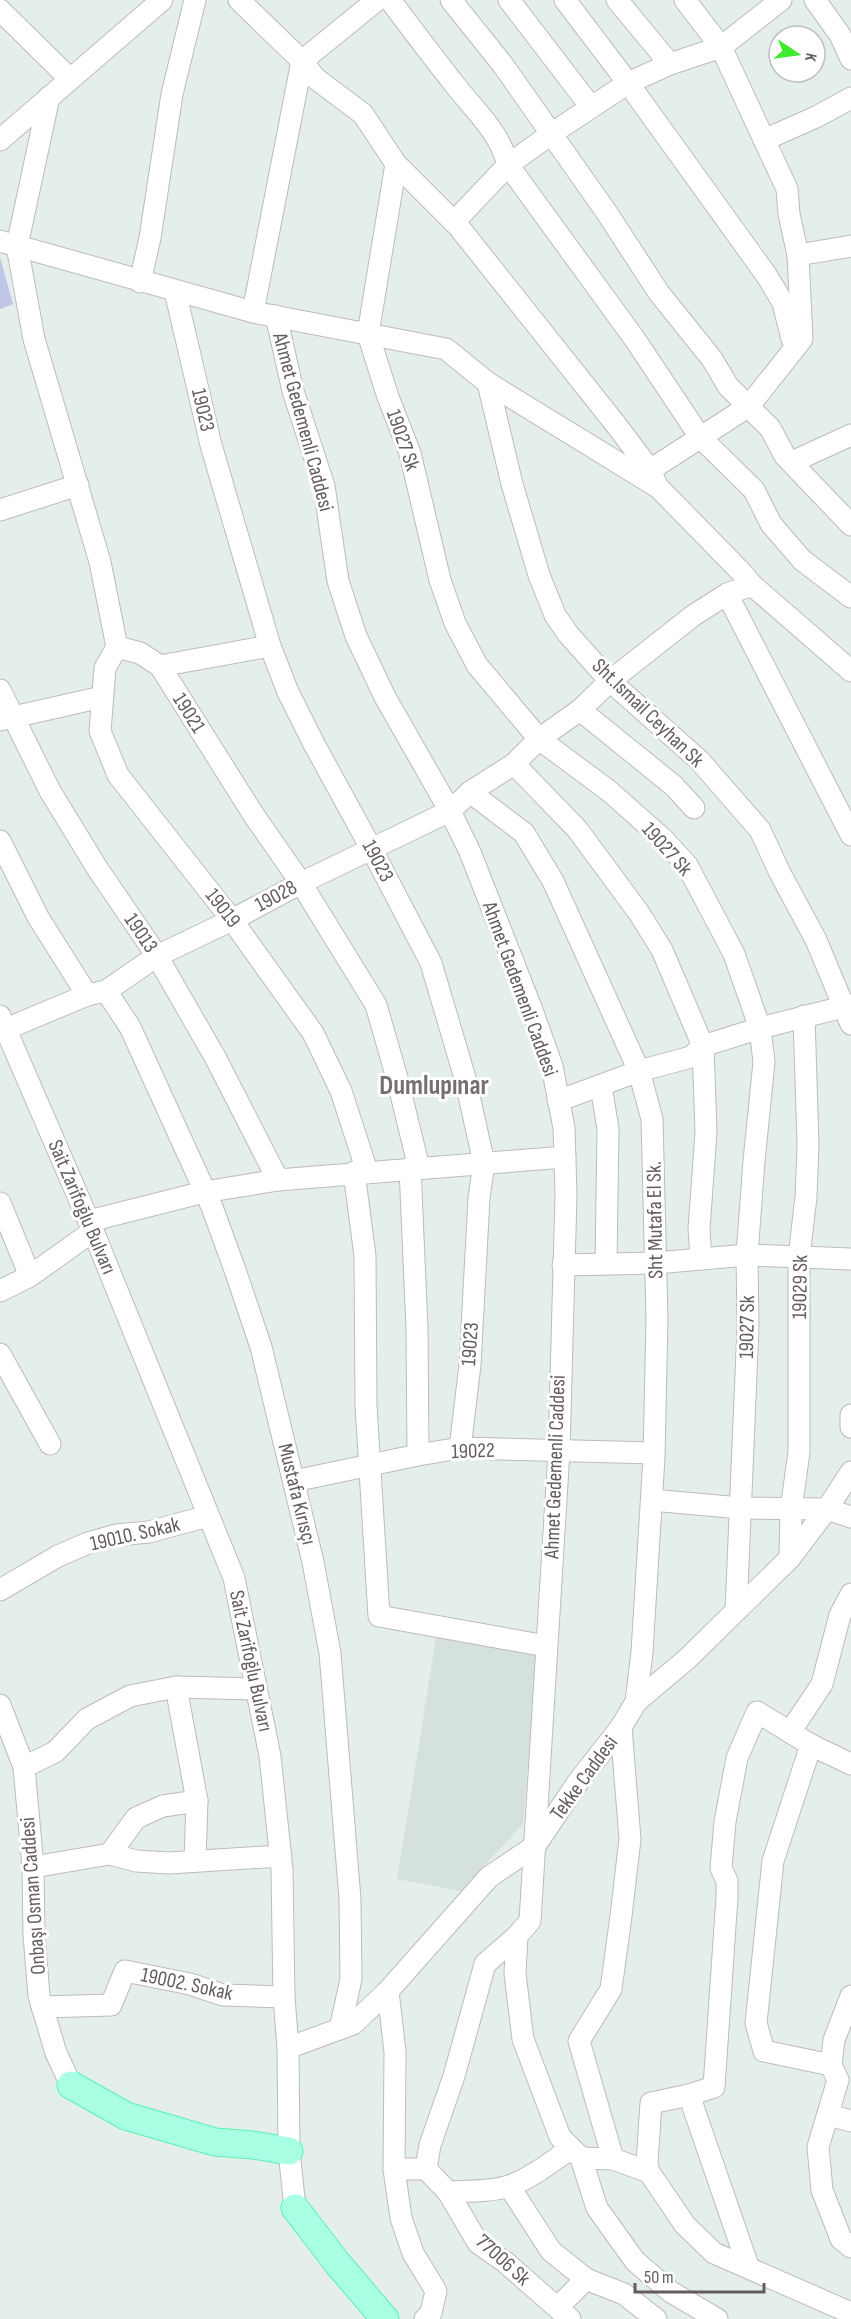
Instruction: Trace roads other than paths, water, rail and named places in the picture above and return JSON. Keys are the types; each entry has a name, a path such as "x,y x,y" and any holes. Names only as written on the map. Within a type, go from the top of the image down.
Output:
{"main road":[{"path":"71,2085 126,2116 215,2142 289,2151"},
{"name":"Sait Zarifoğlu Bulvarı","path":"296,2208 338,2264 385,2319"}],"street":[{"path":"0,140 162,0"},
{"path":"140,282 150,238 172,94 195,0"},
{"path":"239,0 302,61 315,78 363,114 396,164 454,222 654,478 752,585 849,666"},
{"path":"253,312 302,61 377,0"},
{"path":"390,0 456,87 490,127 503,147 508,165 634,338 700,437 754,490 771,524 802,560 851,597"},
{"path":"451,0 503,65 660,292 712,359 728,386 770,428 785,456 851,525"},
{"path":"509,0 591,107"},
{"path":"565,0 628,83 767,276 783,303 791,329 794,351"},
{"path":"617,0 670,64"},
{"path":"654,478 700,437 749,406 802,339 798,255 789,214 787,189 721,47 685,0"},
{"path":"454,222 508,165 551,134 628,83 670,64 721,47 781,0"},
{"path":"815,0 840,35 851,59"},
{"path":"0,10 70,79"},
{"path":"49,97 9,243 34,339 100,562 117,648"},
{"path":"764,140 816,117 851,98"},
{"name":"19027 Sk","path":"396,164 368,334 388,397 410,453 440,580 455,623 477,665 539,739 609,791 661,837 687,865 734,954 760,1028 764,1062 747,1255 748,1327 736,1611"},
{"path":"9,243 140,282 253,312 446,349 488,382 654,478"},
{"path":"798,255 851,246"},
{"name":"19023","path":"175,291 211,445 270,646 288,692 314,744 431,963 465,1078 484,1162 479,1198 470,1365 460,1449"},
{"name":"Ahmet Gedemenli Caddesi","path":"276,316 293,391 324,486 338,581 356,636 385,697 450,811 470,852 552,1066 564,1128 566,1195 559,1451 530,1921 517,1936"},
{"name":"Sht.Ismail Ceyhan Sk","path":"488,382 512,484 539,575 555,615 568,634 610,681 699,760 760,830 816,940 849,1012"},
{"path":"792,462 851,435"},
{"path":"0,510 78,485"},
{"name":"19028","path":"2,1024 97,993 157,956 450,811 470,792 514,764 539,739 580,710 610,681 694,615 727,594 752,585"},
{"path":"727,594 851,835"},
{"path":"160,666 270,646"},
{"name":"19021","path":"117,648 140,653 160,666 253,814 301,883 376,1005 397,1078 415,1168 418,1455"},
{"name":"19019","path":"117,648 105,668 100,732 118,775 232,920 313,1033 341,1091 361,1172 365,1256 365,1352 379,1616 546,1646"},
{"name":"19013","path":"0,690 6,718 97,868 157,956 215,1057 278,1180"},
{"path":"6,718 102,697"},
{"path":"580,710 674,786 694,808"},
{"path":"514,764 577,829 639,914 662,950 703,1046 706,1132 699,1229 701,1259"},
{"name":"Sht Mutafa El Sk.","path":"470,792 524,833 553,881 639,1071 652,1119 656,1263 654,1453 642,1652 636,1702"},
{"name":"Mustafa Kırısçı","path":"0,841 39,917 97,993 130,1028 212,1207 261,1347 313,1562 326,1630 337,1713 350,1899 351,1979 340,2029"},
{"path":"558,1101 639,1071 691,1057 703,1046 760,1028 804,1016 849,1012"},
{"name":"19029 Sk","path":"790,1558 791,1510 799,1452 800,1257 806,1197 804,1016"},
{"name":"Sait Zarifoğlu Bulvarı","path":"2,1024 91,1226 234,1578 270,1756 281,1856 289,2151 296,2208"},
{"path":"601,1086 608,1129 606,1264"},
{"path":"0,1291 30,1276 91,1226 204,1192 278,1180 565,1157"},
{"path":"0,1203 30,1276"},
{"path":"563,1265 656,1263 747,1255 851,1259"},
{"path":"0,1354 50,1444"},
{"path":"851,1415 851,1427"},
{"name":"19022","path":"294,1481 418,1455 460,1449 654,1453"},
{"name":"Tekke Caddesi","path":"288,2048 353,2024 388,1991 489,1877 535,1845 578,1782 621,1727 636,1702 687,1659 790,1558 827,1509 851,1472"},
{"path":"652,1500 740,1508 827,1509 851,1516"},
{"name":"19010. Sokak","path":"0,1590 58,1556 88,1543 116,1535 149,1532 208,1516"},
{"path":"790,1732 822,1684 840,1615 851,1594"},
{"path":"24,1767 55,1752 87,1719 130,1696 176,1687 255,1689"},
{"path":"176,1687 197,1801 195,1862"},
{"name":"Onbaşı Osman Caddesi","path":"0,1705 24,1767 33,1867 34,1935 39,1996 56,2053 71,2085"},
{"path":"851,1764 811,1745 757,1712 737,1758 724,1822 721,1868 727,1881 727,1897 714,2087 651,2103 647,2163 649,2172 685,2224 714,2253 851,2313"},
{"path":"613,2159 579,2041 611,1989 626,1884 630,1839 621,1727"},
{"path":"811,1745 773,1861 756,2023 764,2051 831,2065"},
{"path":"110,1854 136,1818 163,1806 197,1801"},
{"path":"33,1867 110,1854 136,1861 195,1862 281,1856"},
{"path":"517,1936 515,1974 523,2039 560,2138 575,2153 597,2208 635,2261 671,2292 717,2319"},
{"path":"394,2169 426,2169 430,2145 454,2076 485,1964 517,1936"},
{"name":"19002. Sokak","path":"42,2007 111,2005 125,1971 190,1984 223,1995 284,1997"},
{"path":"388,1991 395,2052 394,2169 401,2218 413,2253 436,2291 431,2313 425,2319"},
{"path":"851,1996 834,2040 831,2065 838,2080 818,2147 822,2190 841,2239 851,2247"},
{"path":"689,2095 748,2266"},
{"path":"829,2115 851,2121"},
{"path":"448,2192 510,2186 575,2153 613,2159 649,2172"},
{"name":"77006 Sk","path":"426,2169 448,2192 478,2242 506,2262 564,2313"},
{"path":"510,2186 550,2251 586,2279 624,2294 656,2319"},
{"path":"564,2313 586,2279"}],"district":[{"name":"Dumlupınar","path":"434,1086"}]}
